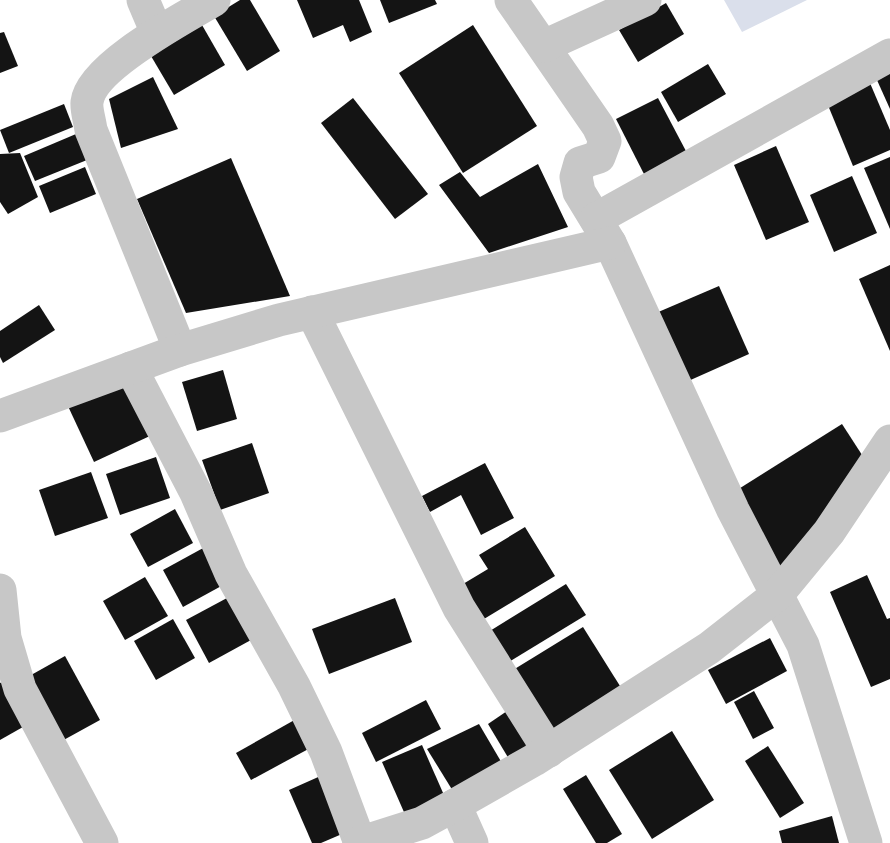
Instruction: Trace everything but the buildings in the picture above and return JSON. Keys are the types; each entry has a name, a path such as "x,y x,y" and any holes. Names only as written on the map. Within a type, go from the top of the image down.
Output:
{"street":[{"path":"143,0 157,33"},
{"path":"180,350 91,130 87,102 97,80 157,33 214,0"},
{"path":"511,0 544,45 598,126 605,141 599,157 580,163 576,177 579,192 603,231 733,510 803,645 866,843"},
{"path":"544,45 645,0"},
{"path":"0,416 180,350 603,231 890,55"},
{"path":"312,312 459,608 549,751"},
{"path":"131,368 196,494 231,574 294,686 326,752 376,841 422,823 549,751 710,648 778,594 830,532 890,441"},
{"path":"0,590 5,638 20,689 102,843"},
{"path":"455,805 472,843"}],"shaded area":[{"path":"724,0 807,0 742,32"}]}
